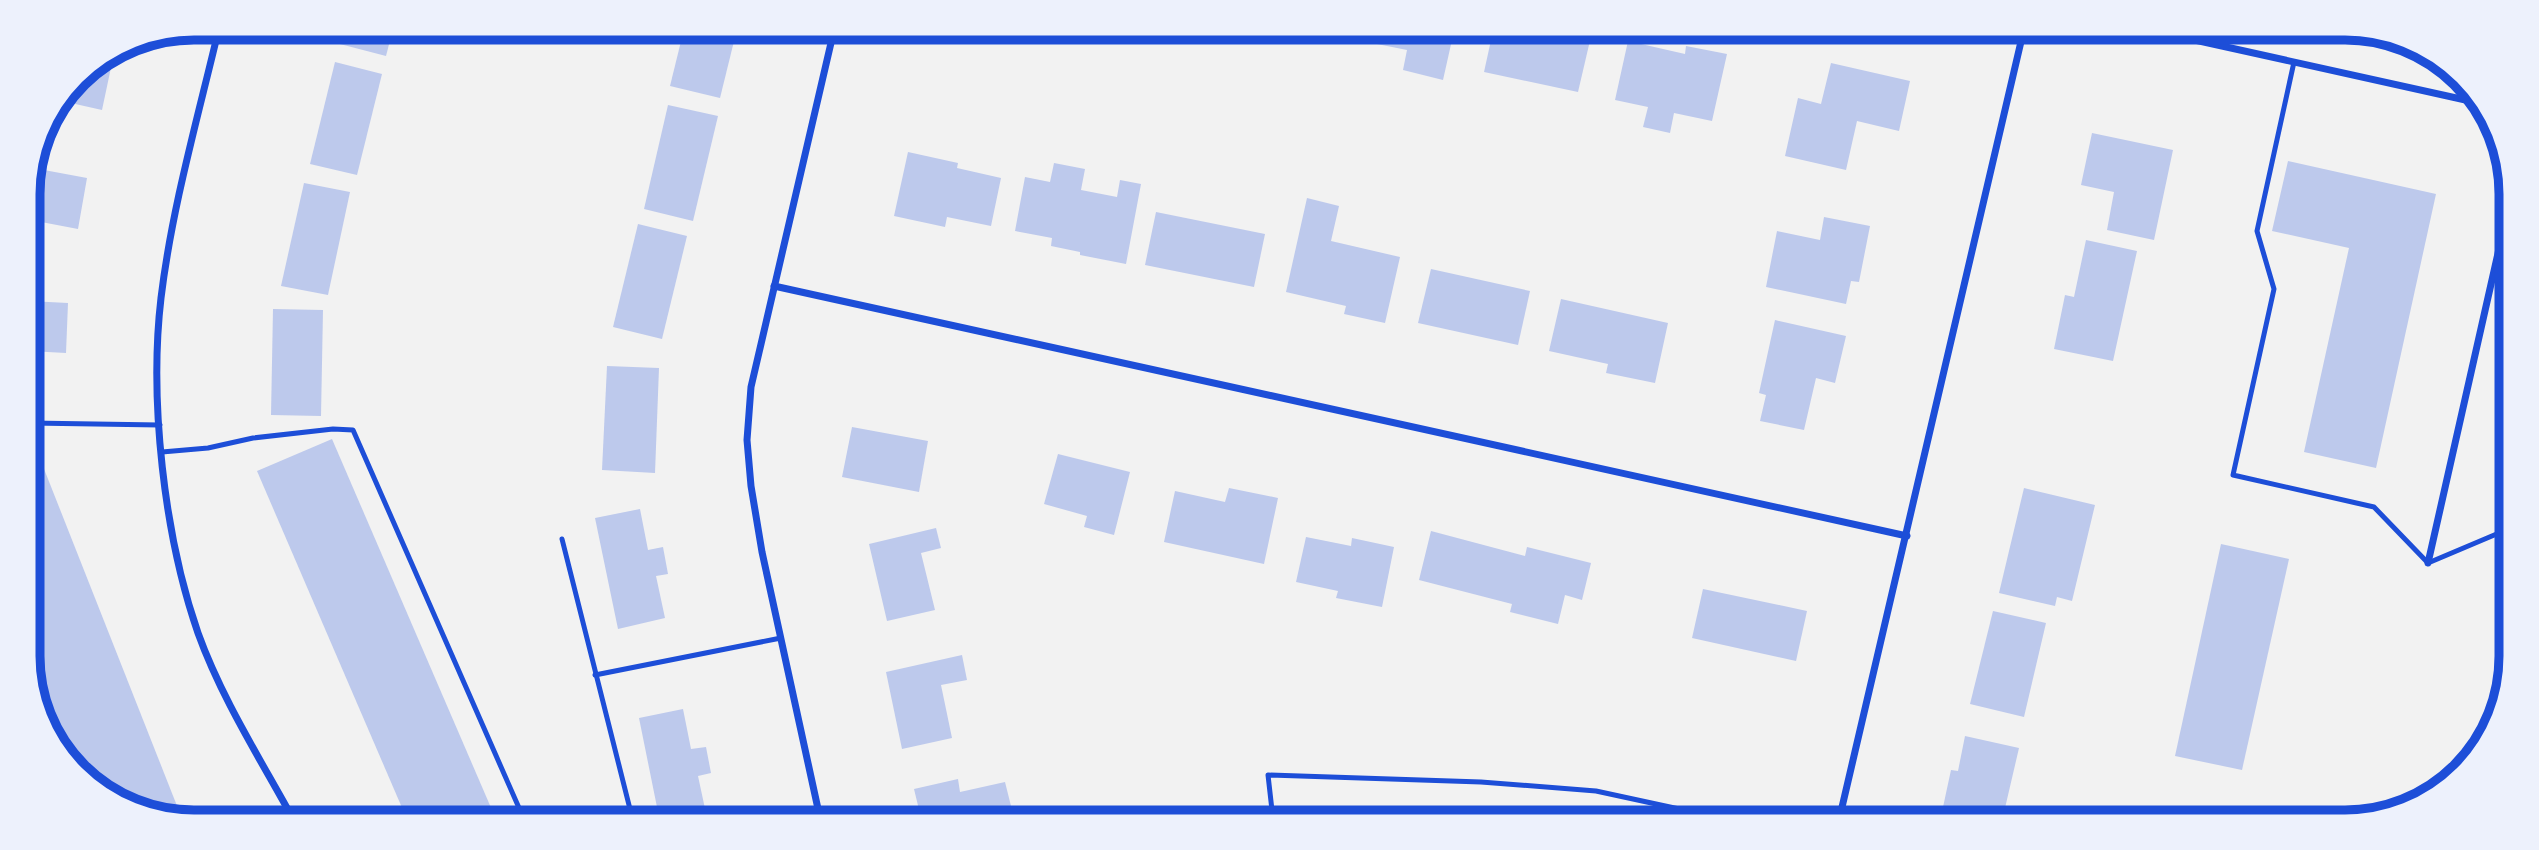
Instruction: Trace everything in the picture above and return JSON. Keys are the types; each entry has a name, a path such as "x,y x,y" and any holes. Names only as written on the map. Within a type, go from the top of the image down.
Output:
{"street":[{"path":"1842,809 2021,40"},
{"path":"2195,40 2466,100"},
{"path":"216,41 171,233 163,286 158,356 162,452 172,528 199,633 220,684 288,810"},
{"path":"818,810 762,552 747,440 751,387 831,41"},
{"path":"2428,563 2499,249"},
{"path":"774,286 1907,536"}],"lane":[{"path":"2294,62 2257,231 2274,289 2233,475 2374,507 2428,563 2499,534"},
{"path":"40,424 160,425"},
{"path":"162,452 208,448 253,438 333,429 353,430 520,810"},
{"path":"562,539 630,810"},
{"path":"595,675 781,638"},
{"path":"1272,810 1268,775 1481,782 1596,791 1681,809"}],"building":[{"path":"1452,40 1443,80 1403,70 1407,50 1362,41"},
{"path":"1491,40 1590,40 1578,92 1484,72"},
{"path":"337,41 390,41 386,56 336,43"},
{"path":"681,41 734,41 720,98 670,86"},
{"path":"1628,41 1685,54 1686,46 1727,54 1712,121 1674,113 1670,133 1643,127 1648,107 1615,100"},
{"path":"335,62 382,74 357,175 310,164"},
{"path":"1831,63 1910,81 1899,131 1857,121 1846,170 1785,156 1798,98 1821,104"},
{"path":"112,64 102,110 70,103 85,85"},
{"path":"668,105 718,116 693,221 644,209"},
{"path":"2092,133 2173,150 2154,240 2107,230 2114,192 2081,185"},
{"path":"50,141 44,170 87,178 78,229 41,222 42,174"},
{"path":"908,152 958,163 957,168 1001,178 991,226 947,217 945,227 894,216"},
{"path":"2288,161 2436,194 2376,468 2304,452 2349,248 2272,231"},
{"path":"1054,163 1085,169 1081,190 1117,197 1120,180 1141,184 1126,264 1080,255 1080,252 1051,246 1052,238 1015,231 1025,177 1050,182"},
{"path":"304,183 350,192 328,295 281,286"},
{"path":"1307,198 1339,206 1331,241 1400,257 1385,323 1344,314 1346,306 1286,292"},
{"path":"1156,212 1265,234 1254,287 1145,265"},
{"path":"1824,217 1870,226 1859,282 1851,281 1846,304 1766,287 1777,231 1820,240"},
{"path":"638,224 687,236 662,339 613,327"},
{"path":"2086,240 2137,251 2113,361 2054,349 2065,295 2074,297"},
{"path":"1431,269 1530,291 1518,345 1418,323"},
{"path":"1561,299 1668,323 1655,383 1606,373 1608,364 1549,351"},
{"path":"41,302 68,303 66,353 41,352"},
{"path":"273,309 323,310 321,416 271,415"},
{"path":"1775,320 1846,336 1835,383 1816,378 1804,430 1760,421 1766,395 1759,393"},
{"path":"607,366 659,368 655,473 602,470"},
{"path":"852,427 928,441 919,492 842,477"},
{"path":"332,439 492,810 403,810 257,471"},
{"path":"1058,454 1130,472 1114,535 1084,527 1087,516 1044,504"},
{"path":"40,460 178,808 154,805 135,798 100,778 72,750 57,727 43,686 40,656"},
{"path":"1229,488 1278,498 1264,564 1164,542 1175,491 1225,502"},
{"path":"2024,488 2095,505 2072,601 2057,597 2055,606 1999,593"},
{"path":"640,509 648,550 663,547 668,574 656,576 665,618 618,629 595,518"},
{"path":"936,528 941,548 921,553 935,610 887,621 869,544"},
{"path":"1431,531 1525,556 1527,547 1591,563 1582,600 1565,595 1558,624 1510,612 1512,604 1419,580"},
{"path":"1306,537 1351,546 1352,538 1394,547 1382,607 1336,598 1338,591 1296,582"},
{"path":"2221,544 2289,559 2242,770 2175,756"},
{"path":"1703,589 1807,611 1796,661 1692,638"},
{"path":"1993,611 2046,623 2024,717 1970,704"},
{"path":"962,655 967,680 941,685 952,738 902,749 886,672"},
{"path":"683,709 691,749 706,747 711,773 698,776 705,810 658,810 639,718"},
{"path":"1965,736 2019,748 2005,809 1943,809 1951,770 1958,771"},
{"path":"958,779 960,792 1005,782 1012,810 919,810 914,789"}]}
